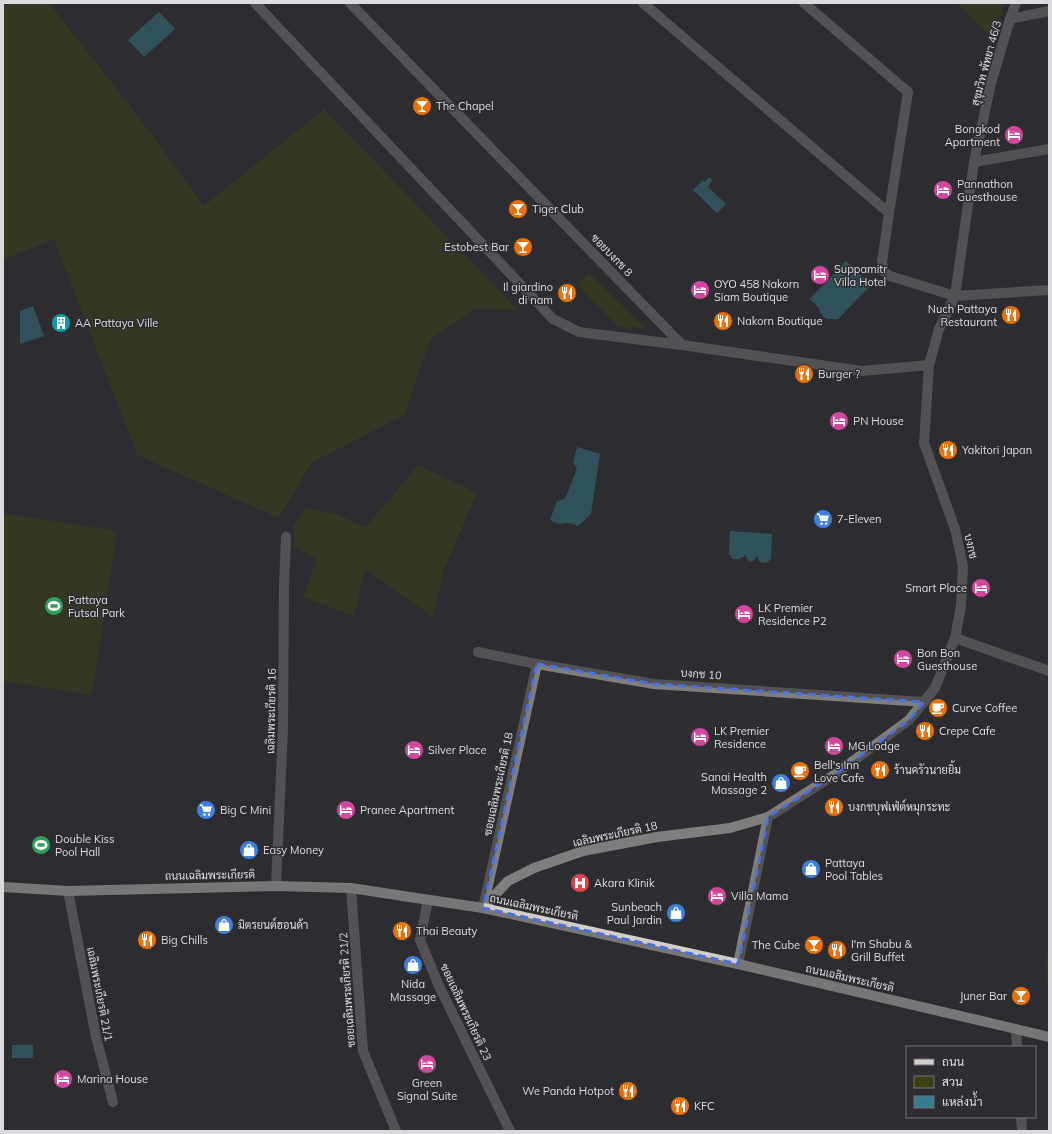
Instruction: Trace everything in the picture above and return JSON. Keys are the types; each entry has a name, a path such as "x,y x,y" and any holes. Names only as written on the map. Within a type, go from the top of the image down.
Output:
{"main road":[{"name":"ถนนเฉลิมพระเกียรติ","path":"3,887 68,891 276,886 351,888 483,908 738,964 1049,1037"}],"street":[{"path":"255,3 553,319 579,332 862,371 929,365"},
{"name":"ซอยบงกช 8","path":"350,3 682,345"},
{"path":"644,3 889,213"},
{"path":"804,3 908,92 882,262 883,271 890,276 955,296 1049,290"},
{"name":"สุขุมวิท พัทยา 46/3","path":"955,296 974,162 991,83 1016,3"},
{"path":"1010,19 1049,11"},
{"path":"974,162 1049,149"},
{"name":"บงกช","path":"768,817 834,775 909,720 935,688 955,638 962,606 963,566 955,529 924,443 929,365 939,329 955,296"},
{"name":"เฉลิมพระเกียรติ 16","path":"276,886 283,729 284,586 286,537"},
{"path":"955,638 1049,671"},
{"name":"บงกช 10","path":"478,652 537,664 654,684 924,702"},
{"name":"ซอยเฉลิมพระเกียรติ 18","path":"483,908 537,664"},
{"path":"738,964 768,817"},
{"name":"เฉลิมพระเกียรติ 18","path":"483,908 508,881 534,868 583,851 657,837 730,828 768,817"},
{"name":"ซอยเฉลิมพระเกียรติ 21/2","path":"351,888 363,1051 396,1131"},
{"name":"เฉลิมพระเกียรติ 21/1","path":"68,891 96,1037 113,1102"},
{"name":"ซอยเฉลิมพระเกียรติ 23","path":"428,900 420,940 439,986 510,1131"},
{"path":"1016,1029 1017,1046"},
{"path":"1021,1118 1022,1131"}],"highlighted area":[{"path":"537,664 654,684 924,702 909,720 834,775 768,817 738,964 483,908"}],"green space":[{"path":"3,3 49,3 140,119 204,206 324,109 518,310 475,309 431,338 404,415 311,463 279,518 137,455 54,239 3,260"},
{"path":"957,3 1005,3 992,38"},
{"path":"589,273 645,328 619,327 577,285"},
{"path":"418,465 477,493 444,569 433,617 365,569 354,616 303,597 317,559 295,547 293,526 307,508 338,515 366,527"},
{"name":"Pattaya Futsal Park","path":"3,513 117,531 92,695 3,681"},
{"path":"1048,947 1049,948 1049,1006 1045,960"}],"water":[{"path":"159,12 175,29 144,57 128,40"},
{"path":"711,178 712,181 708,187 726,204 717,213 693,190 703,180 704,182"},
{"path":"846,261 871,285 838,319 827,319 810,299"},
{"path":"33,306 44,336 20,344 20,311"},
{"path":"577,447 600,454 591,514 578,526 569,523 559,524 550,520 557,501 565,499 577,469 573,462"},
{"path":"730,531 772,534 771,558 768,562 763,563 759,561 757,556 750,562 745,555 740,559 733,559 729,554"},
{"path":"12,1045 33,1045 33,1058 12,1058"}],"place":[{"name":"The Chapel","path":"422,106"},
{"name":"Bongkod Apartment","path":"1014,135"},
{"name":"Pannathon Guesthouse","path":"943,190"},
{"name":"Tiger Club","path":"518,209"},
{"name":"Estobest Bar","path":"523,247"},
{"name":"Suppamitr Villa Hotel","path":"820,275"},
{"name":"OYO 458 Nakorn Siam Boutique","path":"700,290"},
{"name":"Il giardino di nam","path":"567,293"},
{"name":"Nuch Pattaya Restaurant","path":"1011,315"},
{"name":"Nakorn Boutique","path":"723,321"},
{"name":"AA Pattaya Ville","path":"61,323"},
{"name":"Burger ?","path":"804,374"},
{"name":"PN House","path":"839,421"},
{"name":"Yakitori Japan","path":"948,450"},
{"name":"7-Eleven","path":"823,519"},
{"name":"Smart Place","path":"981,588"},
{"name":"Pattaya Futsal Park","path":"54,606"},
{"name":"LK Premier Residence P2","path":"744,614"},
{"name":"Bon Bon Guesthouse","path":"903,659"},
{"name":"Curve Coffee","path":"938,708"},
{"name":"Crepe Cafe","path":"925,731"},
{"name":"LK Premier Residence","path":"700,737"},
{"name":"MG Lodge","path":"834,746"},
{"name":"Silver Place","path":"414,750"},
{"name":"ร้านครัวนายยิ้ม","path":"880,770"},
{"name":"Bell's Inn Love Cafe","path":"800,771"},
{"name":"Sanai Health Massage 2","path":"781,783"},
{"name":"บงกชบุฟเฟ่ต์หมุกระทะ","path":"834,807"},
{"name":"Big C Mini","path":"206,810"},
{"name":"Pranee Apartment","path":"346,810"},
{"name":"Double Kiss Pool Hall","path":"41,845"},
{"name":"Easy Money","path":"249,850"},
{"name":"Pattaya Pool Tables","path":"811,869"},
{"name":"Akara Klinik","path":"580,883"},
{"name":"Villa Mama","path":"717,896"},
{"name":"Sunbeach Paul Jardin","path":"676,913"},
{"name":"มิตรยนต์ฮอนด้า","path":"224,925"},
{"name":"Thai Beauty","path":"402,931"},
{"name":"Big Chills","path":"147,940"},
{"name":"The Cube","path":"814,945"},
{"name":"I'm Shabu & Grill Buffet","path":"837,950"},
{"name":"Nida Massage","path":"413,965"},
{"name":"Juner Bar","path":"1021,996"},
{"name":"Green Signal Suite","path":"427,1064"},
{"name":"Marina House","path":"63,1079"},
{"name":"We Panda Hotpot","path":"628,1091"},
{"name":"KFC","path":"680,1106"}]}
